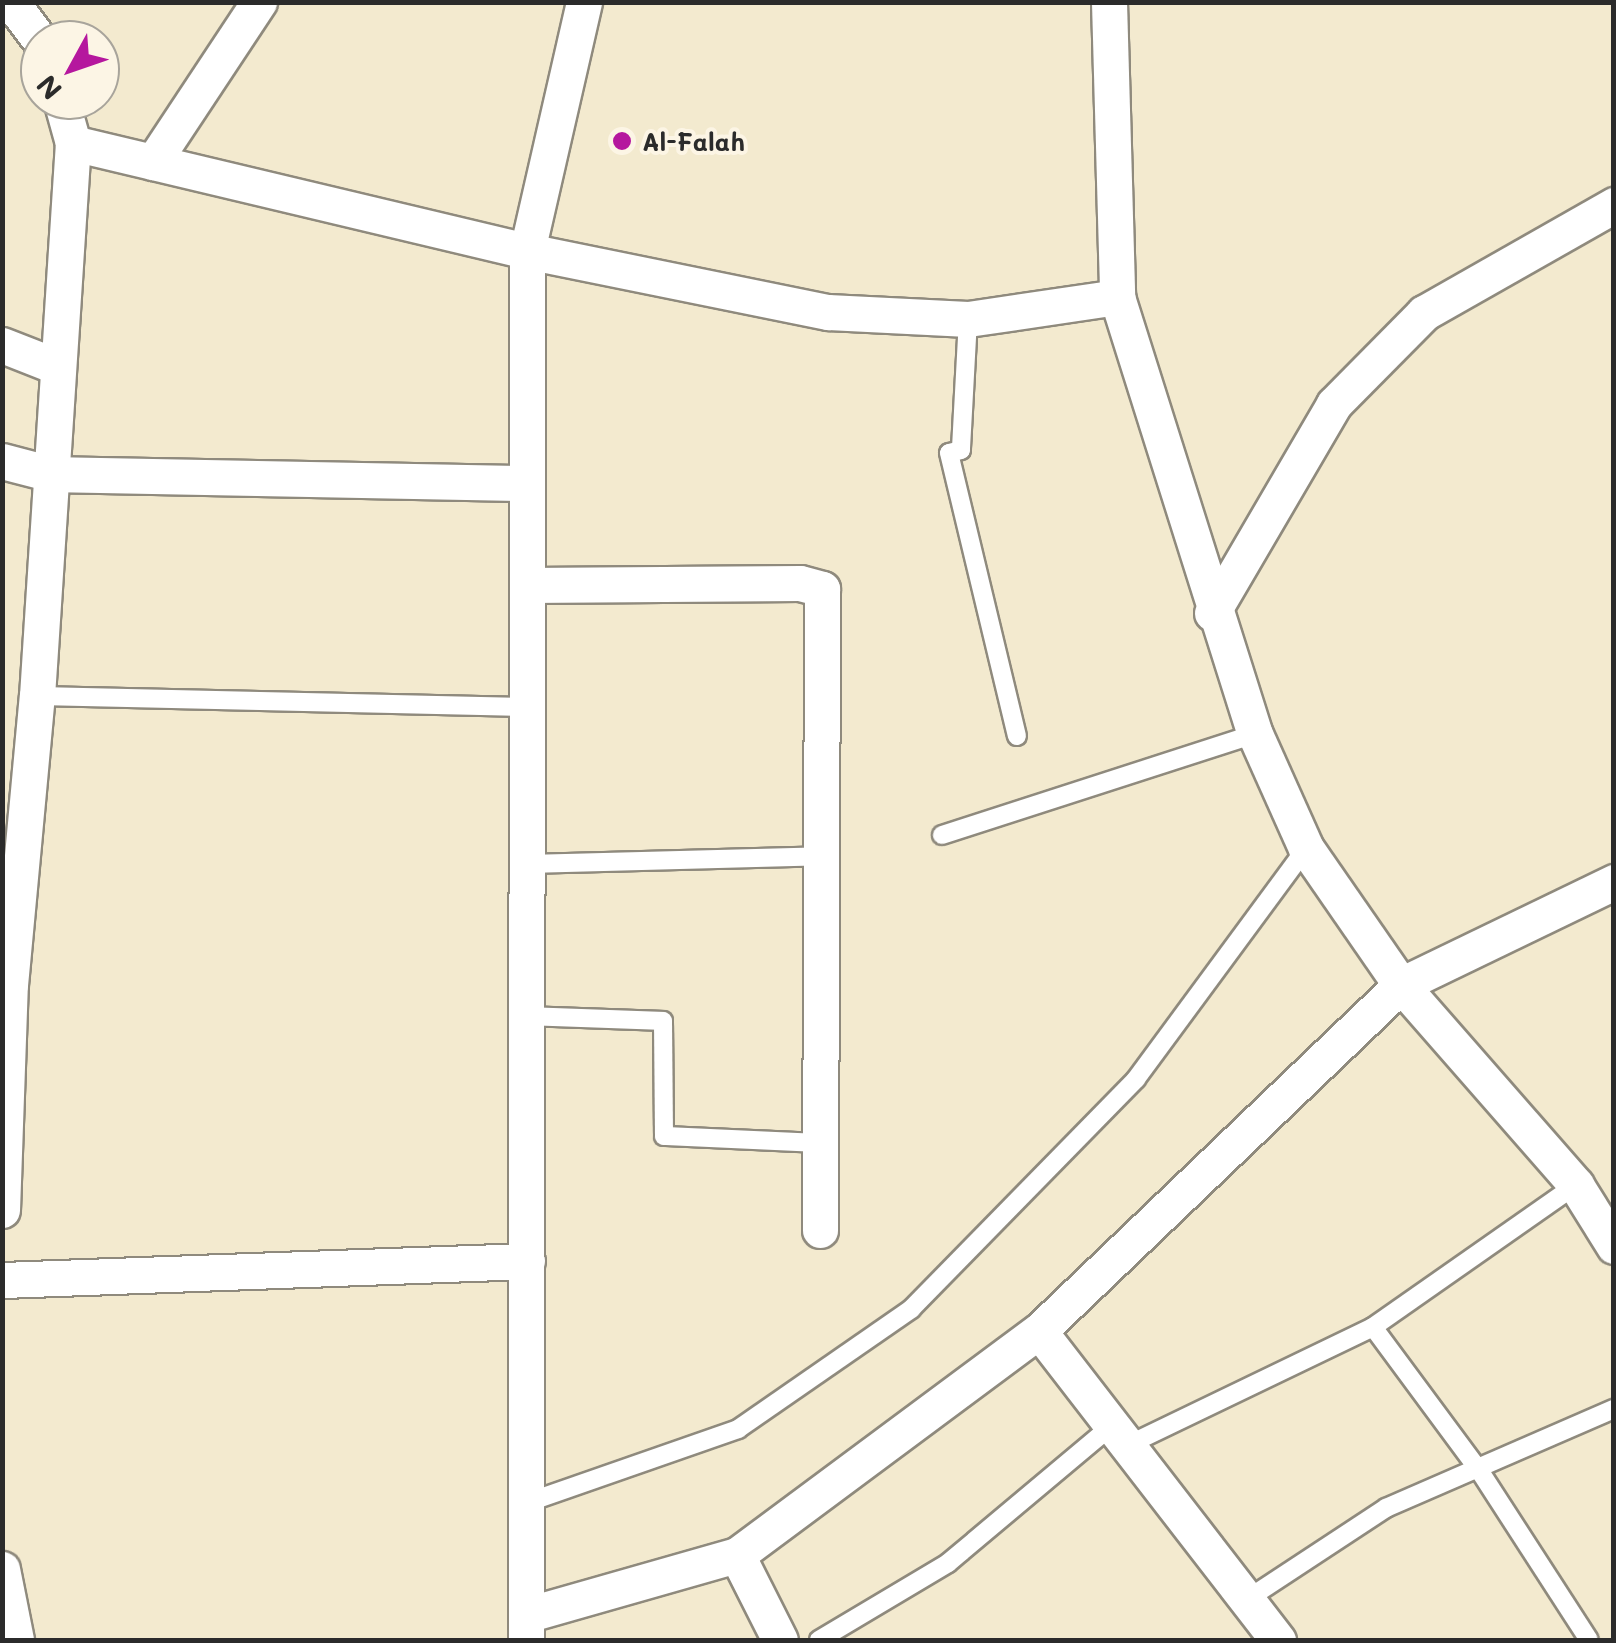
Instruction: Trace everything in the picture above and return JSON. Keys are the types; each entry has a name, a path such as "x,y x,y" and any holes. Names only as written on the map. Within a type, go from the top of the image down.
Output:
{"street":[{"path":"154,162 259,2"},
{"path":"584,2 527,251 526,1628 736,1556 1039,1331 1401,985 1614,882"},
{"path":"1108,2 1117,298 1212,612 1255,734 1306,848 1401,985 1594,1195 1614,1246"},
{"path":"2,1210 6,986 16,796 38,696 73,142 67,120"},
{"path":"73,142 527,251 828,312 968,319 1117,298"},
{"path":"1212,612 1334,404 1424,313 1614,204"},
{"path":"2,345 58,367"},
{"path":"2,461 52,474 527,483"},
{"path":"527,585 800,583 822,590 820,1230"},
{"path":"2,1280 526,1261"},
{"path":"1039,1331 1278,1640"},
{"path":"736,1556 780,1640"},
{"path":"2,1569 16,1640"}],"lane":[{"path":"968,319 961,450 949,453 1017,736"},
{"path":"38,696 527,707"},
{"path":"942,834 1255,734"},
{"path":"526,1504 738,1429 911,1309 1136,1079 1306,848"},
{"path":"527,864 823,856"},
{"path":"527,1016 662,1021 664,1136 821,1143"},
{"path":"819,1640 948,1563 1119,1436 1373,1327 1594,1195"},
{"path":"1373,1327 1479,1470 1589,1640"},
{"path":"1246,1600 1386,1508 1614,1409"}],"place":[{"name":"Al-Falah","path":"622,141"}]}
